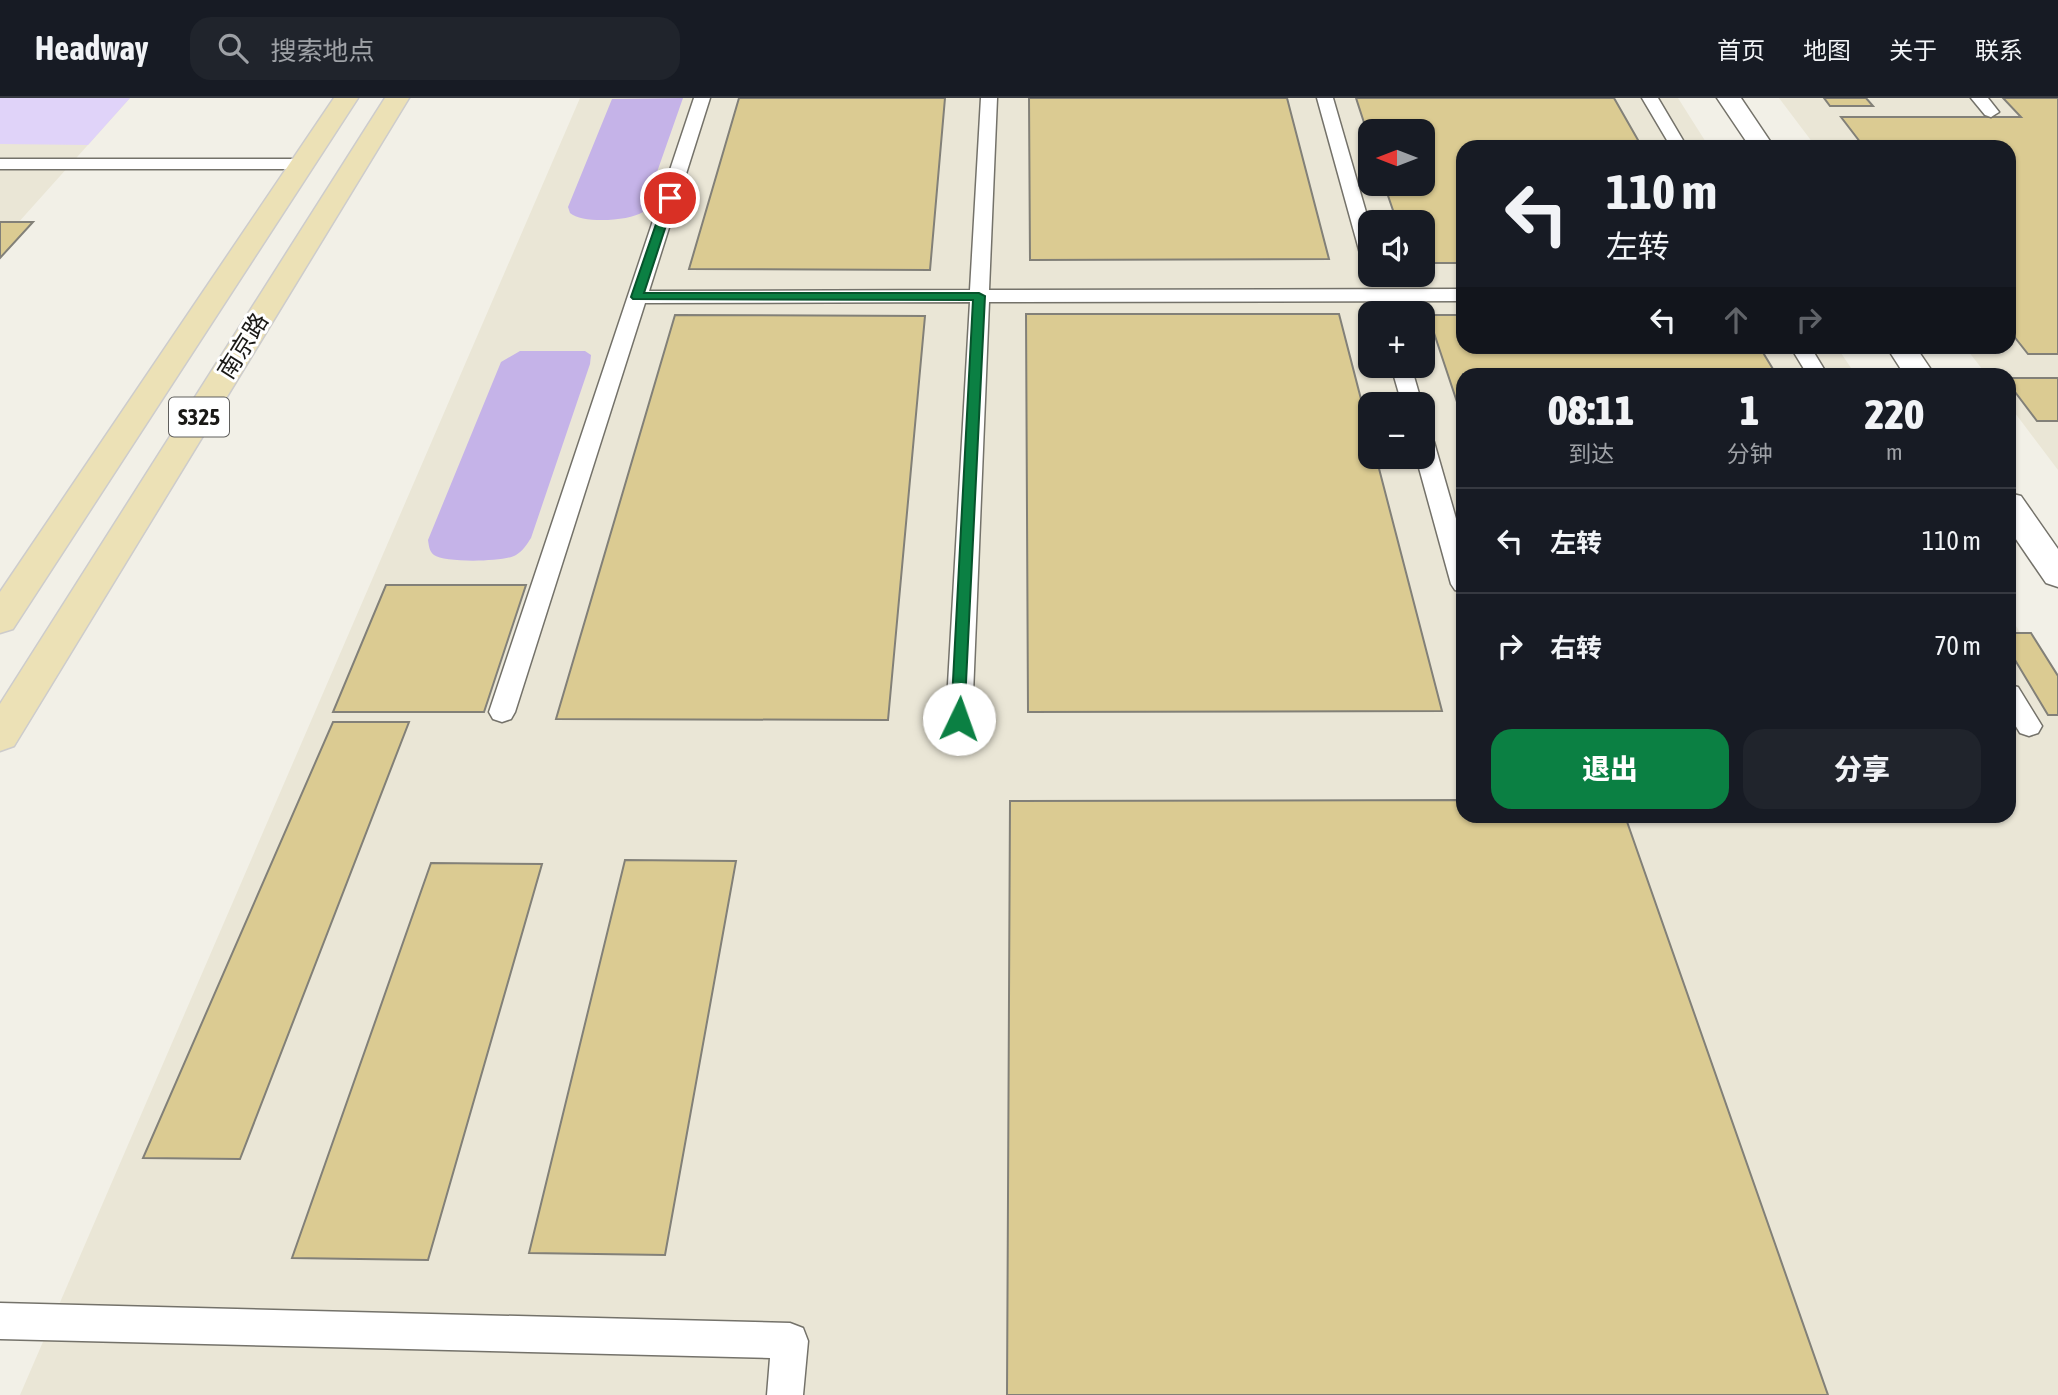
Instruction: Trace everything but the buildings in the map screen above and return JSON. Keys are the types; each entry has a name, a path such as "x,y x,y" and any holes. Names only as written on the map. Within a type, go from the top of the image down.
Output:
{"main road":[{"name":"南京路","path":"0,620 346,98"},
{"name":"南京路","path":"0,736 397,98"}],"street":[{"path":"1729,98 1757,140"},
{"path":"2016,514 2058,575"}],"lane":[{"path":"502,712 702,98"},
{"path":"959,719 989,98"},
{"path":"1325,98 1358,215"},
{"path":"1650,98 1675,140"},
{"path":"1979,98 1992,112"},
{"path":"0,164 302,164"},
{"path":"637,297 979,296 1358,303"},
{"path":"1410,301 1456,296"},
{"path":"1431,469 1456,559"},
{"path":"2016,705 2029,726"},
{"path":"0,1321 790,1340 785,1395"}],"shaded area":[{"path":"0,98 130,98 0,243"},
{"path":"0,98 130,98 88,145 0,144"},
{"path":"580,98 1678,98 1705,140 1456,140 1456,354 1842,354 1851,368 1456,368 1456,823 2016,823 2016,626 2058,692 2058,1395 20,1395"},
{"path":"683,98 643,212 606,220 585,219 570,213 568,207 612,99"},
{"path":"1779,98 2058,98 2058,470 2016,414 2016,368 1981,368 1970,354 2016,354 2016,140 1811,140"},
{"path":"520,351 585,351 591,355 531,538 521,551 510,557 475,561 440,558 431,552 428,540 501,362"}],"route":[{"path":"670,198 637,297 979,296 959,719"}]}
